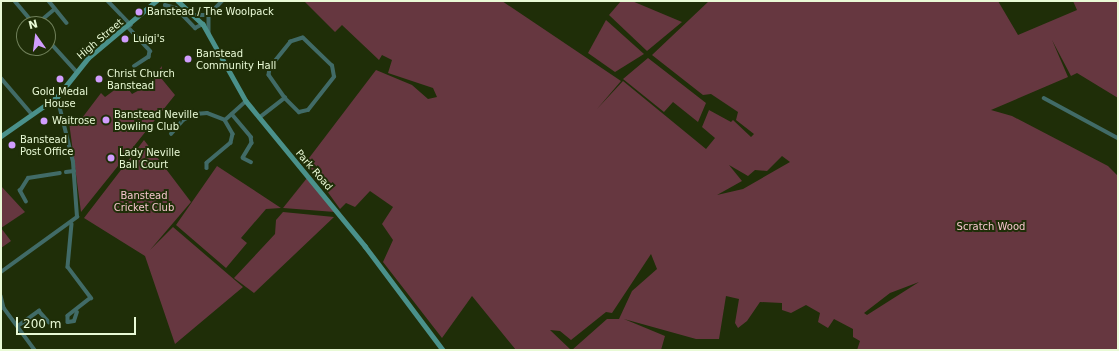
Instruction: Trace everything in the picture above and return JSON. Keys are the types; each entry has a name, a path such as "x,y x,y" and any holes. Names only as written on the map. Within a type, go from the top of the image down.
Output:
{"street":[{"path":"15,1 27,16"},
{"path":"49,1 67,23"},
{"path":"108,1 150,51 149,57 135,66"},
{"name":"High Street","path":"1,136 57,97 88,58 130,26 156,1"},
{"path":"209,34 209,15 222,1"},
{"path":"176,8 179,2"},
{"name":"Park Road","path":"179,2 195,15 203,24 246,101 350,227 443,350"},
{"path":"165,5 176,8 195,28 203,24"},
{"path":"47,16 55,9"},
{"path":"195,15 209,15"},
{"path":"303,38 336,72 305,112 296,110 285,98 269,75 270,68 291,42 303,38"},
{"path":"56,49 77,72"},
{"path":"1,78 32,114"},
{"path":"1,272 72,224 77,217 74,171 57,97"},
{"path":"259,118 285,98"},
{"path":"1044,98 1118,138"},
{"path":"225,120 246,101"},
{"path":"171,134 183,120 195,114 207,113 225,120 233,134 231,143 207,163 207,168"},
{"path":"232,114 251,136 252,143 243,158 251,162"},
{"path":"66,172 74,171"},
{"path":"26,202 20,191 28,178 60,173"},
{"path":"72,224 68,267 91,298 77,312"},
{"path":"1,296 4,308 35,350"},
{"path":"18,326 39,311 49,322"}],"green space":[{"name":"Scratch Wood","path":"304,1 502,1 621,81 597,109 623,81 706,149 715,138 702,127 709,110 731,122 733,120 751,137 754,134 736,120 738,112 711,94 703,95 652,55 709,1 998,1 1018,35 1077,10 1073,1 1118,1 1118,98 1077,73 1071,76 1052,40 1068,77 991,110 1012,116 1108,166 1118,176 1118,350 857,350 860,341 853,337 853,329 834,319 828,328 818,322 820,313 806,305 791,313 782,310 782,303 760,302 747,321 738,328 735,323 739,299 726,296 719,339 696,339 624,319 665,336 661,350 572,350 607,319 619,319 632,291 657,269 651,254 612,313 606,312 571,340 560,331 550,330 571,350 516,350 472,296 442,338 383,262 393,240 382,224 393,207 370,191 355,207 346,203 340,209 306,162 376,70 412,85 428,99 437,97 433,88 388,73 392,60 382,55 379,60 342,25 335,32","holes":["782,156 790,162 743,189 717,195 742,181 729,165 748,176 755,170 767,171","919,282 867,315 864,313 890,293"]},
{"path":"621,1 632,1 682,22 647,51 609,15"},
{"path":"606,20 644,54 615,72 588,53"},
{"path":"648,58 706,103 698,122 673,102 664,112 623,79"},
{"path":"162,66 161,78 175,95 81,212 69,122 79,122 101,93 105,97 124,83 132,94 145,87"},
{"name":"Banstead Cricket Club","path":"144,140 191,202 150,250 173,227 243,287 175,344 145,256 84,218"},
{"path":"217,166 281,208 266,209 241,238 247,243 226,268 176,225"},
{"path":"307,178 335,212 283,208"},
{"path":"1,186 25,212 1,228"},
{"path":"283,212 334,217 254,293 234,278 275,234 276,220"},
{"path":"1,228 11,241 1,248"}],"place":[{"name":"Banstead / The Woolpack","path":"139,12"},
{"name":"Luigi's","path":"125,39"},
{"name":"Banstead Community Hall","path":"188,59"},
{"name":"Gold Medal House","path":"60,79"},
{"name":"Christ Church Banstead","path":"99,79"},
{"name":"Banstead Neville Bowling Club","path":"106,120"},
{"name":"Waitrose","path":"44,121"},
{"name":"Banstead Post Office","path":"12,145"},
{"name":"Lady Neville Ball Court","path":"111,158"}]}
